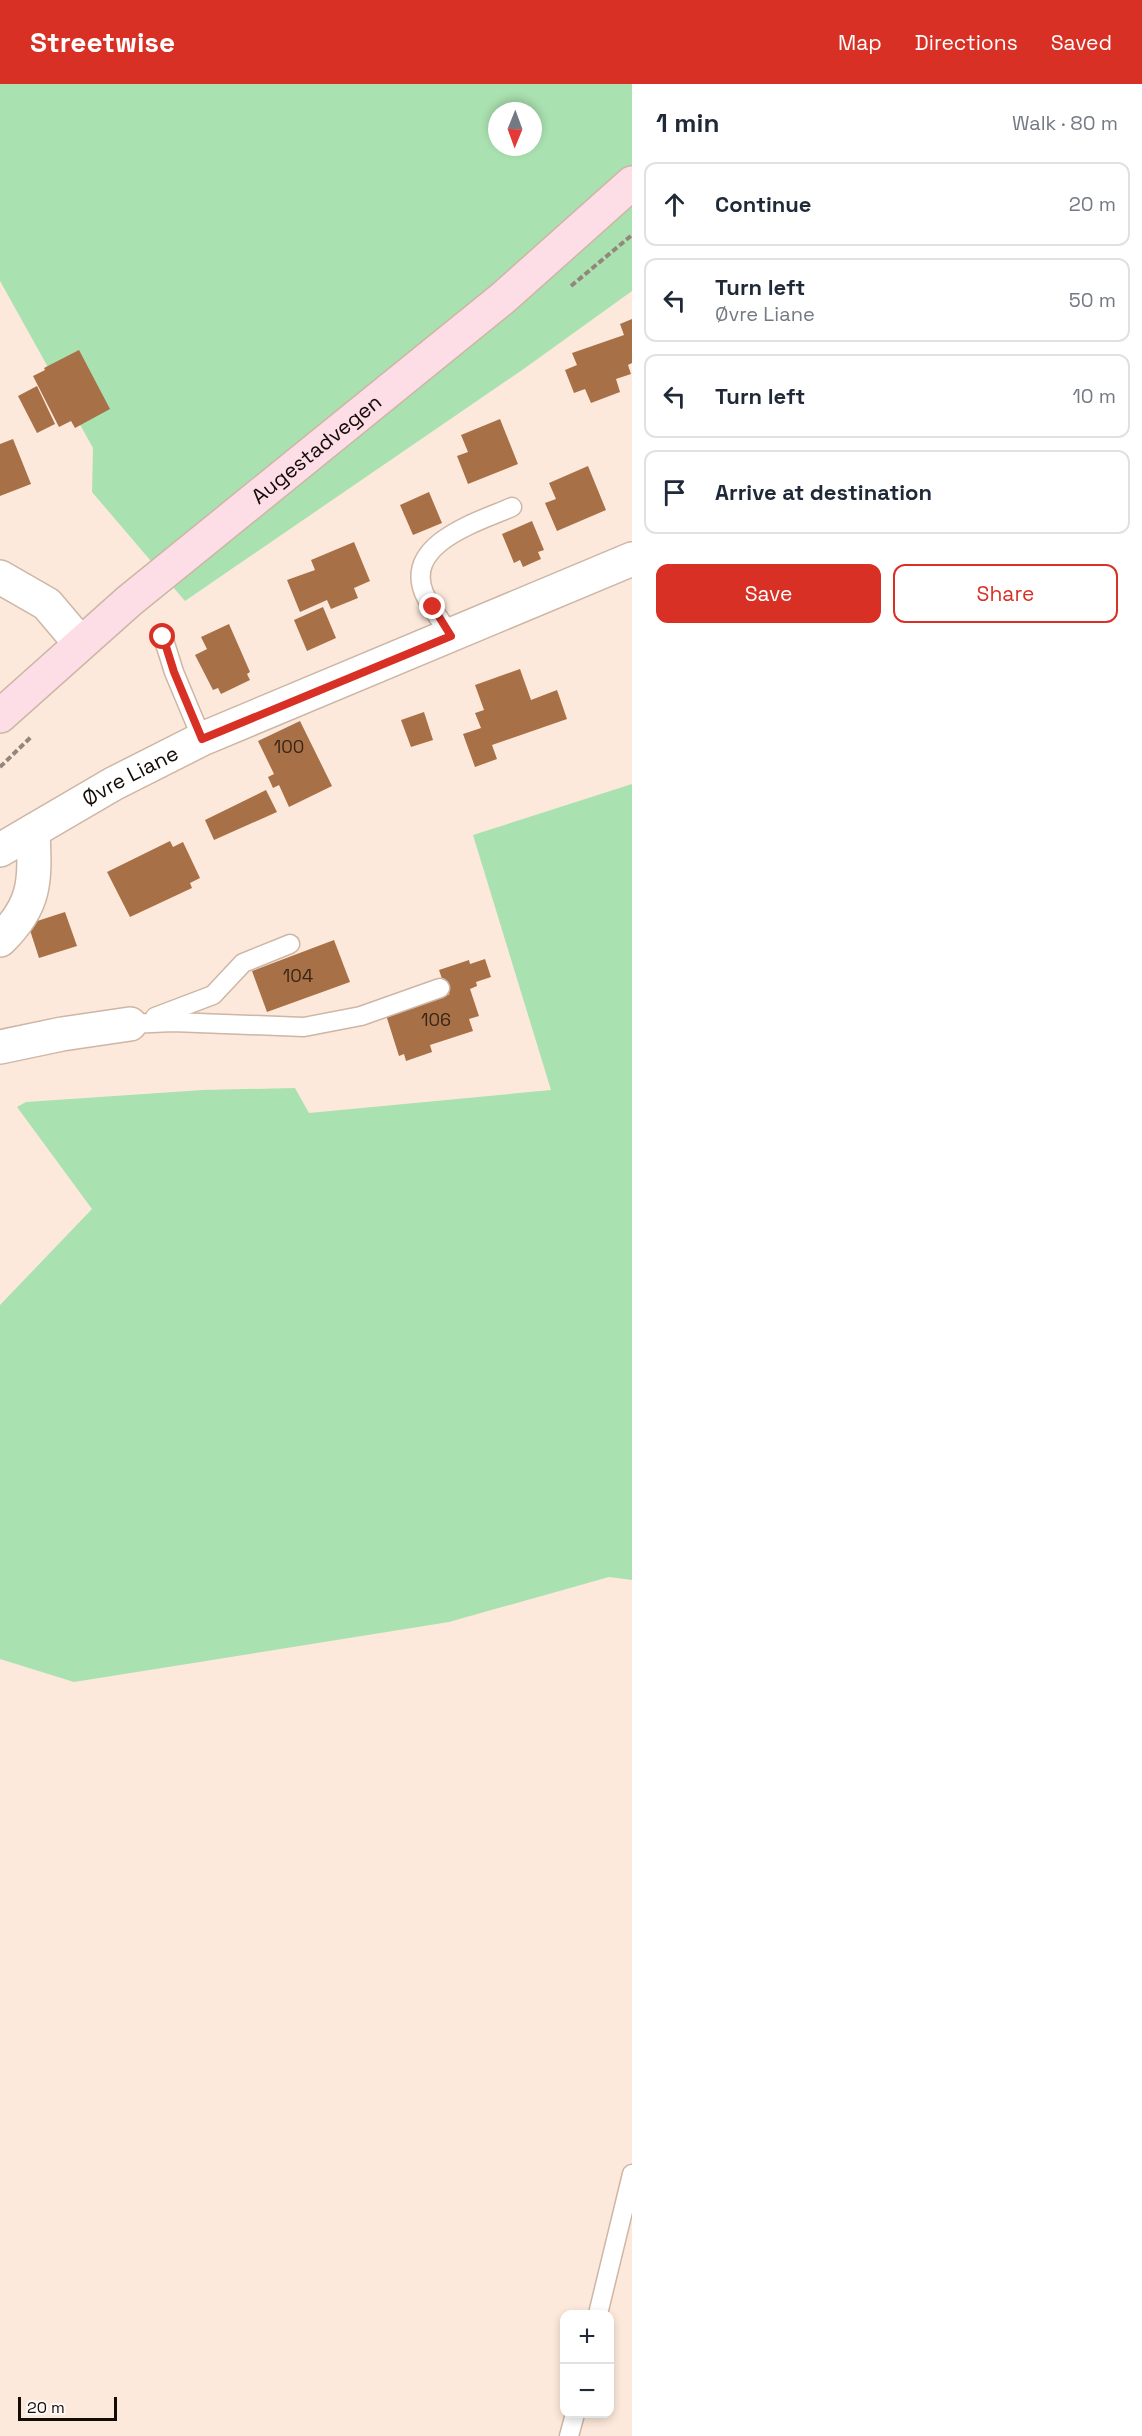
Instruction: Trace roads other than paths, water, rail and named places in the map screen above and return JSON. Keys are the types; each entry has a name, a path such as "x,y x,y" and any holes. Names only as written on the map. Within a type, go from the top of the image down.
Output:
{"main road":[{"name":"Augestadvegen","path":"0,716 80,642 503,298 632,183"}],"street":[{"name":"Øvre Liane","path":"0,850 113,784 202,739 632,559"},
{"path":"0,577 47,604 80,642"},
{"path":"0,940 16,924 29,900 35,873 33,831"},
{"path":"0,1047 62,1034 130,1024"}],"lane":[{"path":"451,636 424,593 420,578 422,562 440,540 512,507"},
{"path":"163,637 174,672 202,739"},
{"path":"130,1024 171,1013 213,995 243,963 290,944"},
{"path":"130,1024 173,1022 304,1027 361,1016 440,988"},
{"path":"599,2310 632,2174"},
{"path":"569,2436 573,2418"}]}
